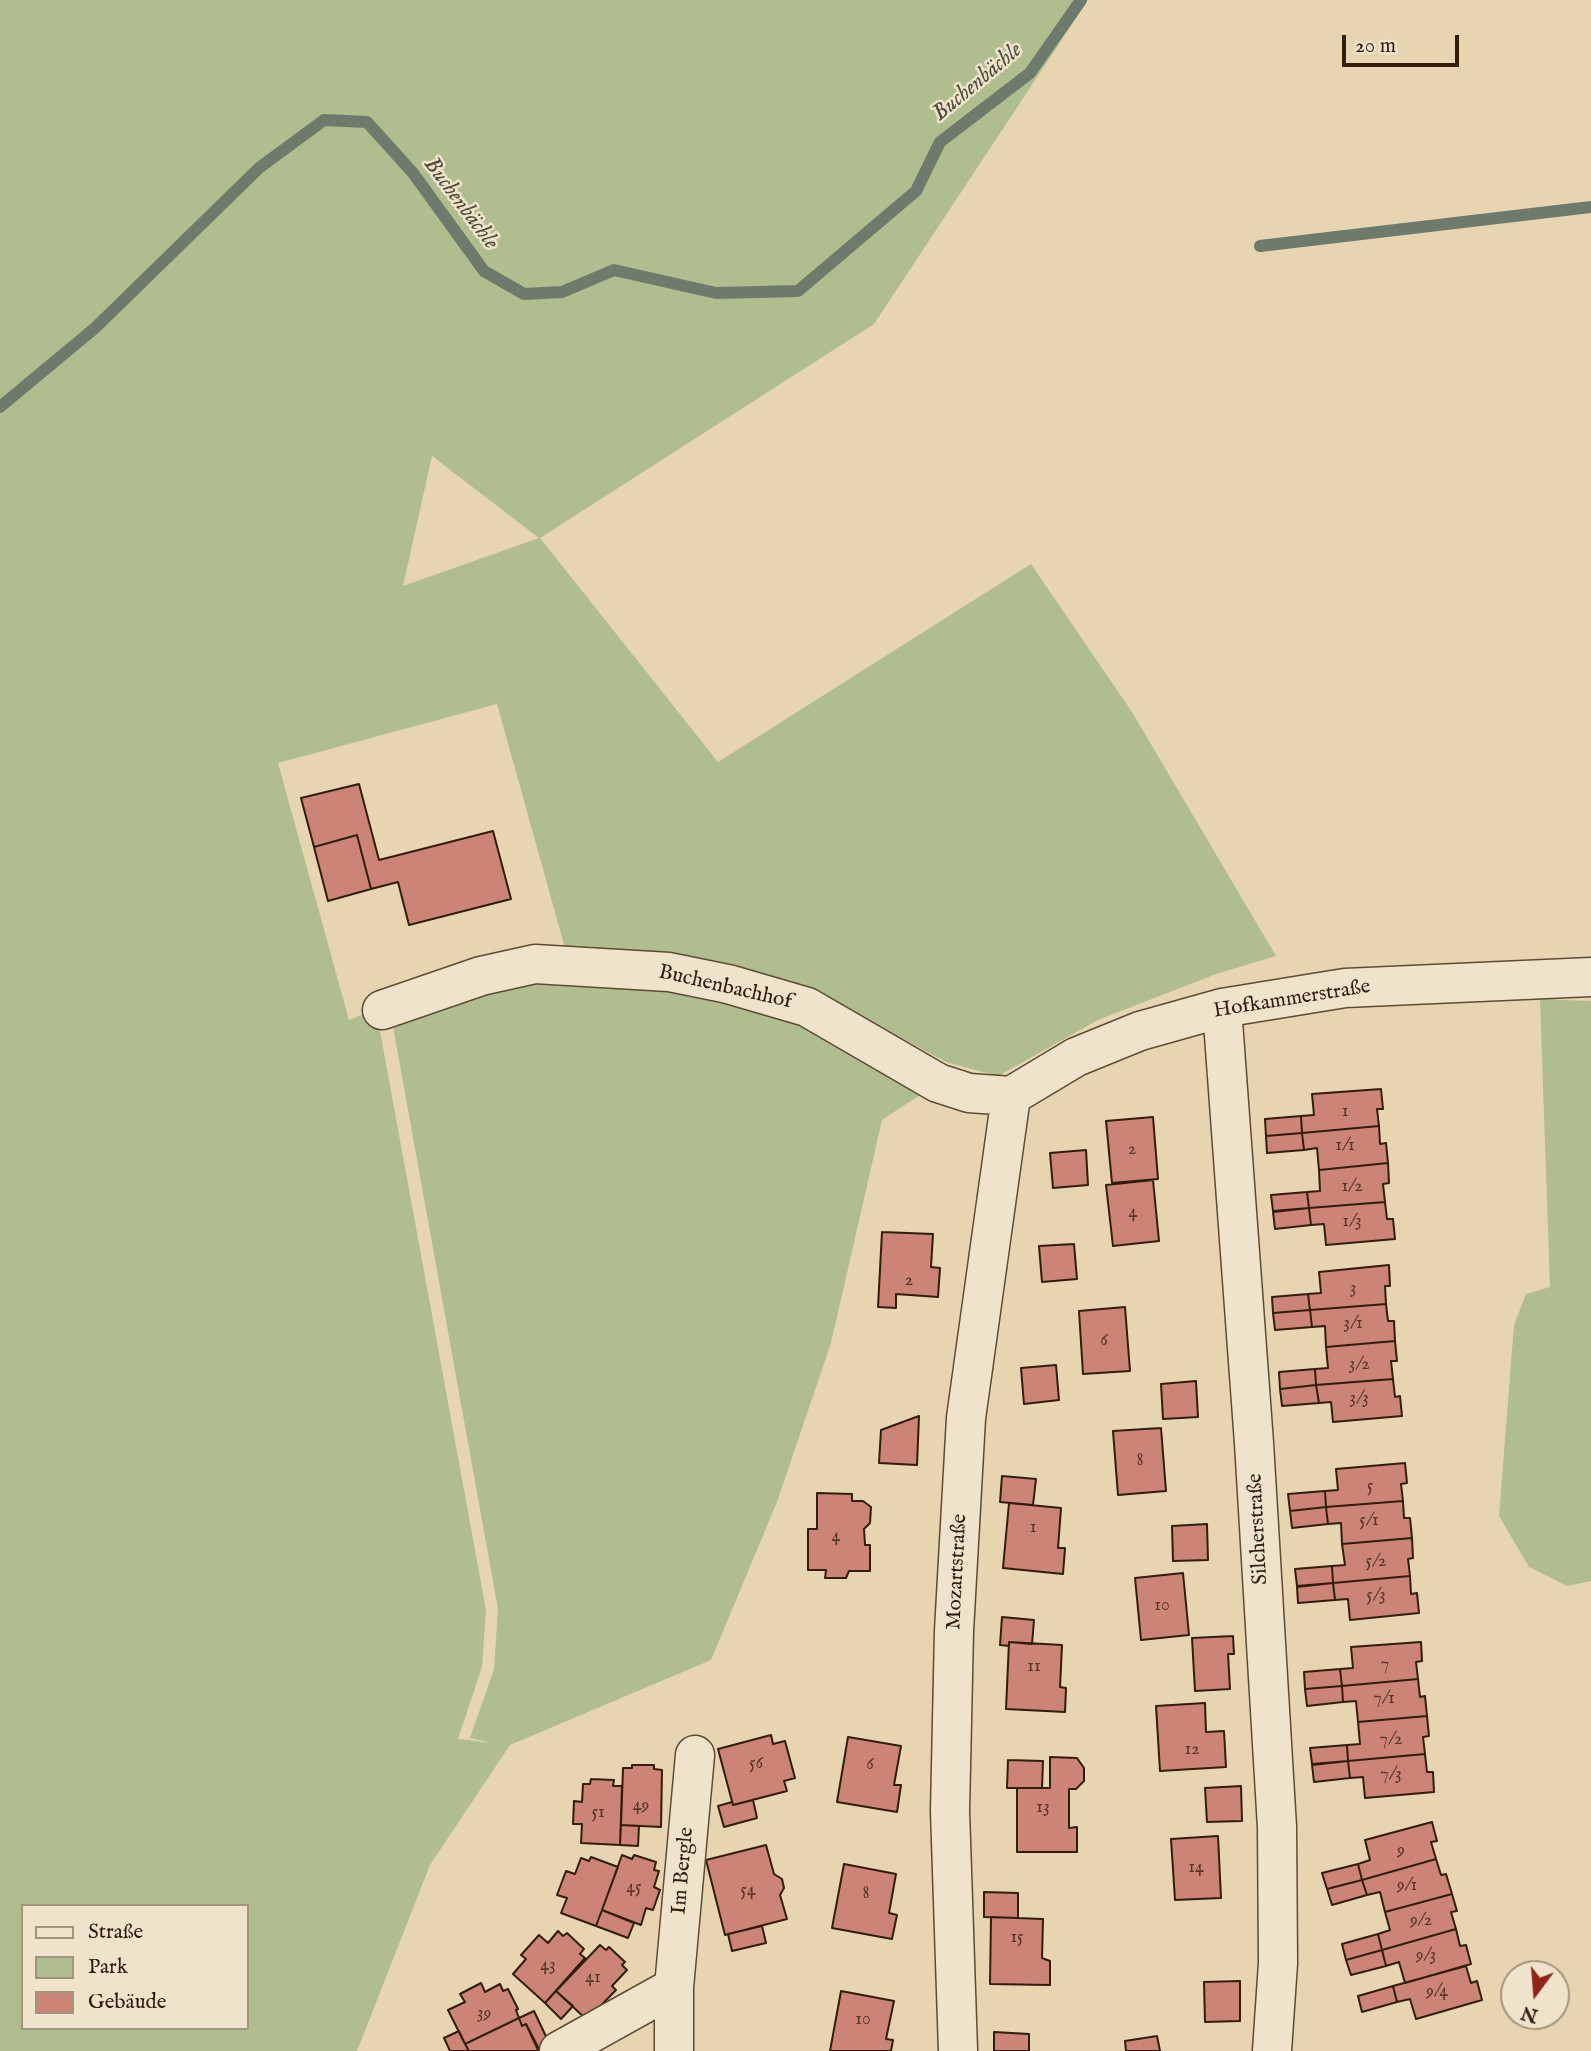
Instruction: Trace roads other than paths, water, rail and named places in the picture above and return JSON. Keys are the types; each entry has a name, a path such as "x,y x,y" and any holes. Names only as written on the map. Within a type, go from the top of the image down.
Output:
{"street":[{"name":"Buchenbachhof","path":"382,1010 481,976 535,964 669,972 728,984 807,1007 938,1083 969,1093 1011,1097"},
{"name":"Hofkammerstraße","path":"1011,1097 1076,1057 1140,1031 1222,1008 1345,988 1591,977"},
{"name":"Silcherstraße","path":"1222,1008 1254,1443 1277,1827 1278,1963 1272,2051"},
{"name":"Mozartstraße","path":"958,2051 950,1811 954,1631 966,1418 1011,1097"},
{"name":"Im Bergle","path":"674,2051 674,1987 695,1755"},
{"path":"559,2051 674,1987"}],"waterway":[{"name":"Buchenbächle","path":"0,407 95,328 259,168 324,120 367,122 413,173 484,271 524,294 562,292 614,270 716,293 798,291 916,191 940,142 1030,73 1081,0"},
{"path":"1260,246 1591,207"}]}
